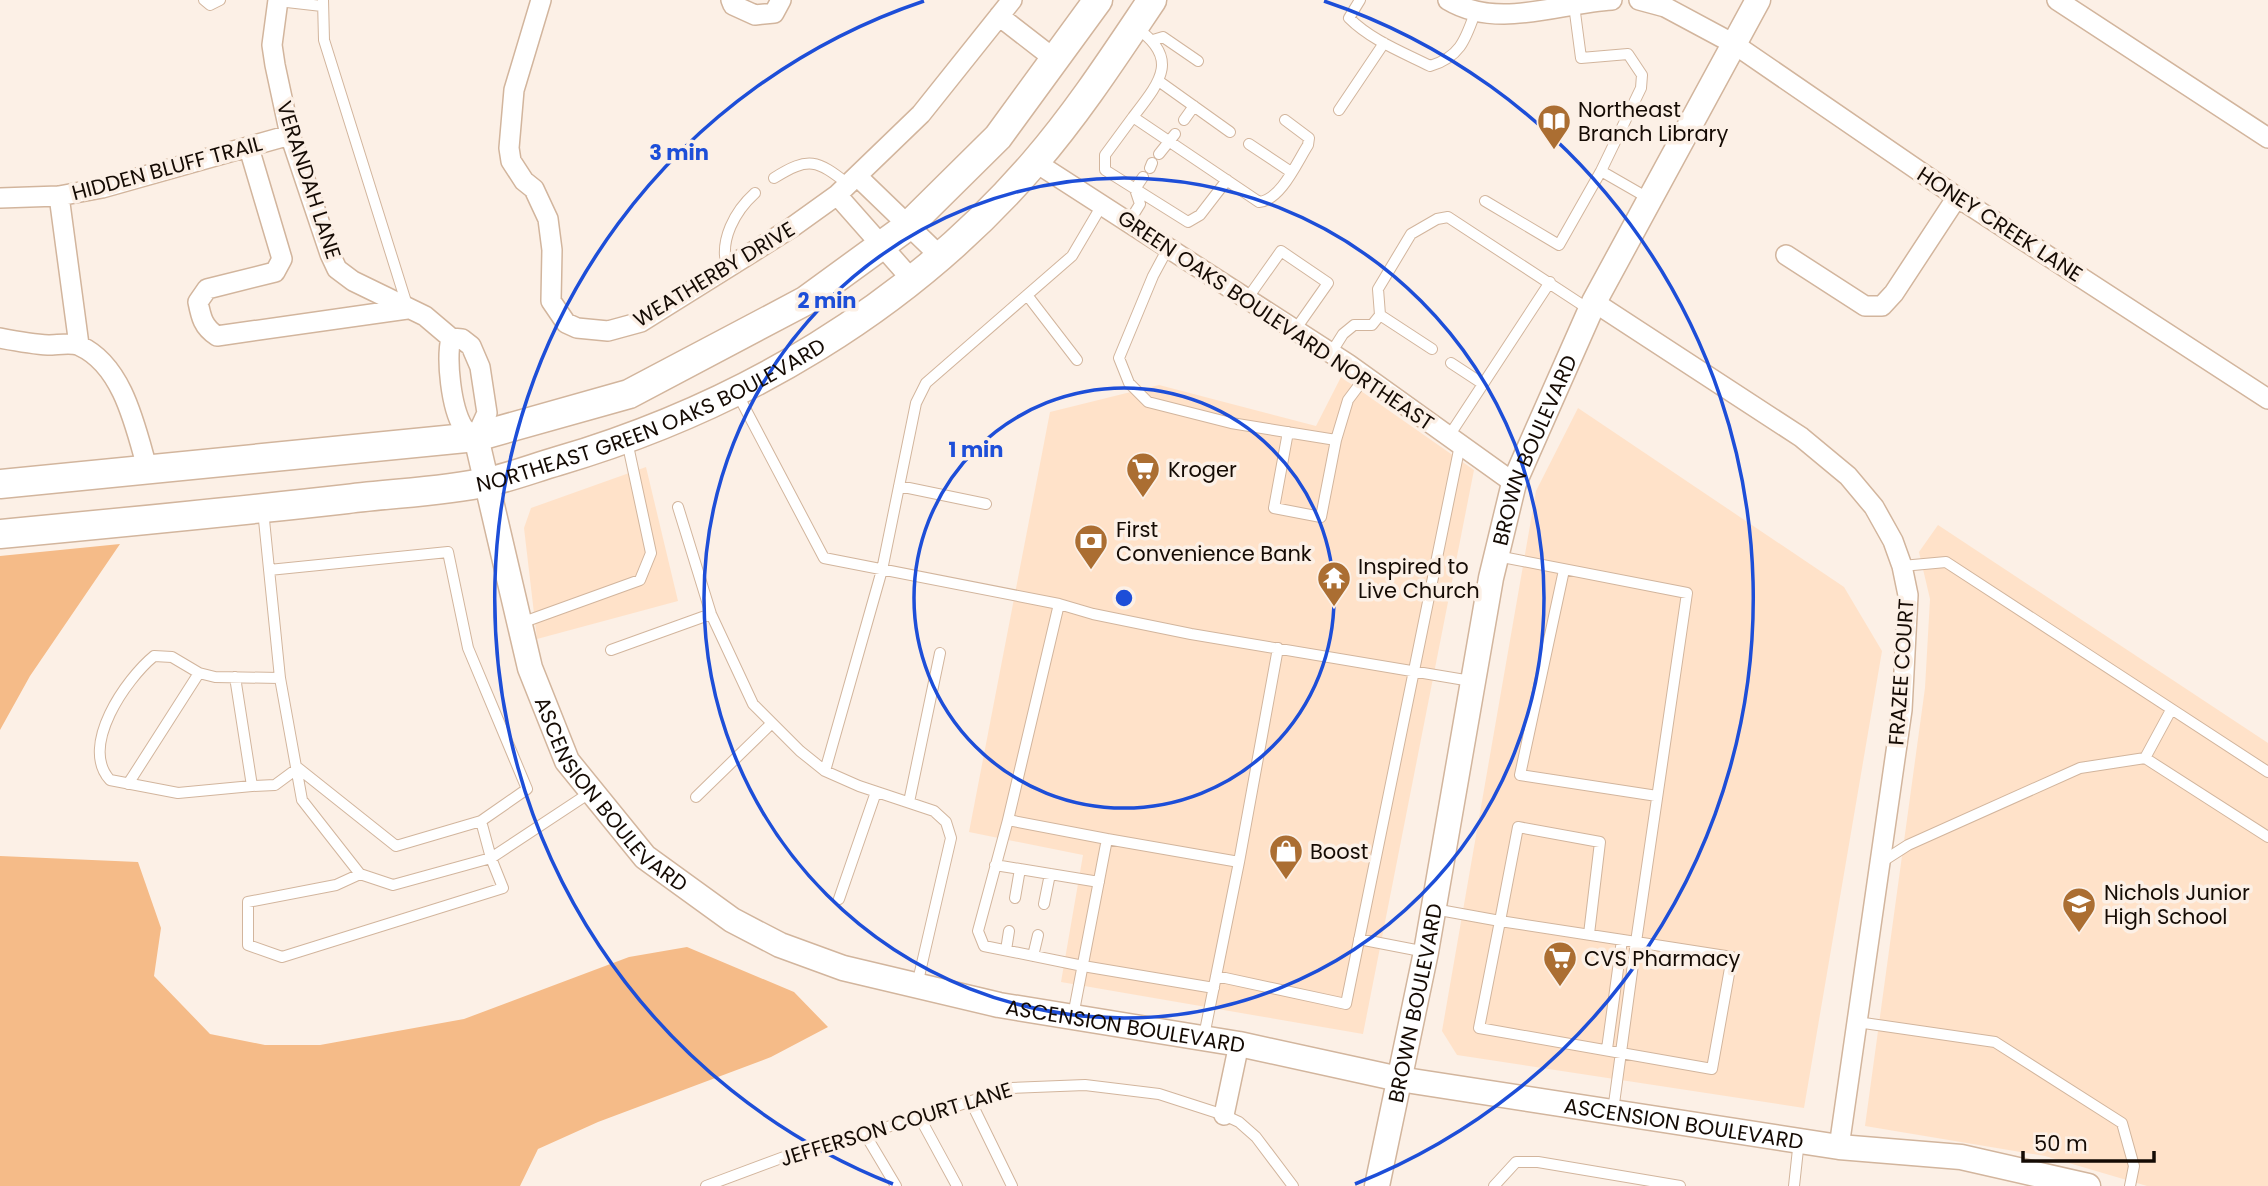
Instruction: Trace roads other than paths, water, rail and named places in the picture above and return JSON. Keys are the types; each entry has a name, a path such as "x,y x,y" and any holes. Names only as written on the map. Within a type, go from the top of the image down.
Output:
{"main road":[{"name":"NORTHEAST GREEN OAKS BOULEVARD","path":"0,484 476,438 629,394 805,301 908,226 998,137 1057,61 1098,0"},
{"name":"NORTHEAST GREEN OAKS BOULEVARD","path":"0,534 263,509 487,482 627,441 736,392 778,371 913,281 981,220 1035,162 1144,33 1152,0"}],"street":[{"name":"WEATHERBY DRIVE","path":"541,0 514,90 509,148 511,160 524,181 534,189 548,219 552,250 551,301 566,323 577,328 607,331 641,322 791,228 847,185 921,114 1012,0"},
{"path":"731,0 733,5 755,15 774,13 780,0"},
{"path":"1448,0 1476,10 1515,14 1537,6 1612,0"},
{"name":"HONEY CREEK LANE","path":"1639,0 1665,8 1734,44 1957,197 2268,399"},
{"name":"BROWN BOULEVARD","path":"1377,1186 1426,951 1496,556 1514,483 1593,306 1758,0"},
{"path":"2057,0 2268,138"},
{"name":"VERANDAH LANE","path":"278,1 272,45 290,135 337,269 375,294 425,316 451,338 462,339 471,345 480,367 486,413 476,438"},
{"path":"999,16 1057,61"},
{"name":"HIDDEN BLUFF TRAIL","path":"0,198 59,196 102,188 290,135"},
{"path":"249,148 282,259 275,272 207,289 198,302 202,321 210,331 217,336 408,309"},
{"name":"GREEN OAKS BOULEVARD NORTHEAST","path":"1035,162 1366,376 1514,483"},
{"path":"847,185 908,226 940,256"},
{"path":"847,185 882,245 913,281"},
{"path":"59,196 79,345"},
{"path":"1786,255 1865,306 1882,306 1894,293 1957,197"},
{"name":"FRAZEE COURT","path":"1593,306 1801,437 1848,476 1874,507 1893,541 1902,566 1908,595 1902,710 1839,1147"},
{"path":"0,338 46,345 79,345 110,372 132,419 148,471"},
{"path":"451,338 447,359 457,404 463,427 476,438"},
{"name":"ASCENSION BOULEVARD","path":"476,438 530,668 567,761 645,857 732,920 780,945 843,968 999,1005 1239,1044 1399,1079 1839,1147 1961,1157 2088,1186"},
{"path":"1224,1115 1239,1044"}],"lane":[{"path":"204,0 210,5 220,0"},
{"path":"1360,0 1349,18 1384,43 1430,66 1446,61 1462,48 1476,10"},
{"path":"278,1 323,3 324,40 388,237 408,309"},
{"path":"1485,201 1559,245 1601,170 1641,88 1642,75 1628,54 1581,58 1574,5"},
{"path":"1144,33 1163,37 1198,61"},
{"path":"1144,33 1162,59 1160,82 1105,155 1105,170 1188,222 1200,215 1227,180"},
{"path":"1339,110 1384,43"},
{"path":"1160,82 1230,132"},
{"path":"1184,120 1194,106"},
{"path":"1133,117 1172,137 1259,202 1267,201 1291,172 1309,138 1285,120"},
{"path":"1159,154 1172,137"},
{"path":"1249,144 1291,172"},
{"path":"774,178 793,166 811,162 826,167 847,185"},
{"path":"1135,189 1148,169"},
{"path":"1601,170 1649,198"},
{"path":"1129,222 1140,204 1135,189"},
{"path":"727,267 724,255 726,239 734,219 755,193"},
{"path":"825,771 882,570 916,403 926,383 1072,256 1102,205"},
{"path":"1331,353 1343,334 1354,325 1372,325 1380,315 1378,289 1411,234 1437,219 1448,218 1549,282 1593,306"},
{"path":"1168,248 1153,276 1119,358 1129,383 1148,402 1231,423 1336,440"},
{"path":"1247,299 1281,251 1328,283 1295,330"},
{"path":"1216,976 1346,1004 1413,671 1455,440 1483,383 1549,282"},
{"path":"1027,295 1077,360"},
{"path":"1380,315 1432,349"},
{"path":"1451,363 1483,383"},
{"path":"1288,432 1274,508 1321,517 1336,440 1348,400 1366,376"},
{"path":"736,392 824,558 1059,604 1093,614 1475,682"},
{"path":"520,623 640,580 651,554 627,441"},
{"path":"899,486 986,504"},
{"path":"678,507 712,614 753,704 800,751 825,771 876,792 934,811 946,822 951,838 916,985"},
{"path":"263,509 280,678 299,768 302,800 360,874 393,886 491,858 591,791"},
{"path":"269,570 448,552 468,648 527,789 481,821 396,846 299,768"},
{"path":"1496,556 1687,593 1613,1111"},
{"path":"1902,566 1945,562 2268,772"},
{"path":"1564,570 1520,775 1657,796"},
{"path":"1059,604 1008,820 978,931 984,946 1214,988"},
{"path":"611,650 712,614"},
{"path":"1204,1038 1278,648"},
{"path":"909,803 940,653"},
{"path":"280,678 199,673 172,657 154,656 138,668 99,734 101,765 110,780 178,793 275,785 299,768"},
{"path":"128,784 199,673"},
{"path":"235,677 252,786"},
{"path":"2145,758 2171,710"},
{"path":"696,797 772,723"},
{"path":"1880,863 1908,845 2080,768 2145,758 2268,837"},
{"path":"839,899 876,792"},
{"path":"1008,820 1239,862"},
{"path":"360,874 337,886 248,902 248,945 282,957 503,888 481,821"},
{"path":"1433,908 1500,921 1732,957 1712,1069 1479,1028 1500,921 1518,827 1600,842 1588,934"},
{"path":"1073,1017 1107,839"},
{"path":"995,864 1099,881"},
{"path":"1015,898 1020,869"},
{"path":"1044,904 1050,874"},
{"path":"1006,950 1009,931"},
{"path":"1033,956 1038,935"},
{"path":"1359,939 1426,951"},
{"path":"1607,1049 1622,940"},
{"path":"1857,1022 1995,1042 2122,1123 2134,1166 2130,1186"},
{"name":"JEFFERSON COURT LANE","path":"706,1186 792,1154 920,1118 1011,1088 1085,1085 1160,1094 1239,1122 1255,1137 1293,1186"},
{"path":"971,1102 1012,1186"},
{"path":"920,1118 957,1186"},
{"path":"865,1134 896,1186"},
{"path":"1794,1186 1799,1139"},
{"path":"1494,1186 1517,1162 1538,1162 1680,1186"}],"place":[{"name":"Northeast Branch Library","path":"1554,151"},
{"name":"Kroger","path":"1143,499"},
{"name":"First Convenience Bank","path":"1091,571"},
{"name":"Inspired to Live Church","path":"1334,608"},
{"name":"Boost","path":"1286,881"},
{"name":"Nichols Junior High School","path":"2079,934"},
{"name":"CVS Pharmacy","path":"1560,988"}]}
